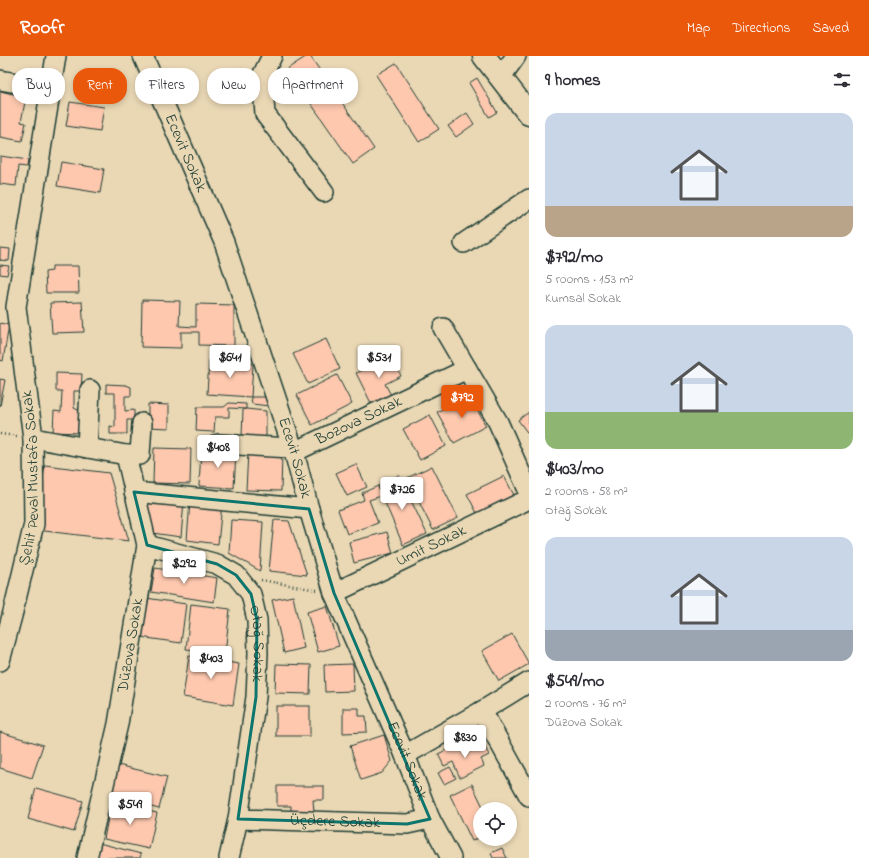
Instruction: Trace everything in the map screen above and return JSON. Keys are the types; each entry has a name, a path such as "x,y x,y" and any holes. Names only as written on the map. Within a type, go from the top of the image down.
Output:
{"main road":[{"path":"484,56 529,114"}],"street":[{"name":"Şehit Peval Mustafa Sokak","path":"54,68 56,56"},
{"name":"Ecevit Sokak","path":"143,56 224,242 293,450 334,593 405,755 430,819 451,858"},
{"path":"272,56 262,76 265,114 324,192"},
{"path":"501,77 516,56"},
{"path":"0,80 12,82"},
{"name":"Şehit Peval Mustafa Sokak","path":"0,661 6,610 34,524 33,438 8,305 33,195 48,104"},
{"path":"464,243 529,199"},
{"path":"443,328 498,422 527,481"},
{"name":"Bozova Sokak","path":"293,450 467,369"},
{"path":"87,448 90,390"},
{"path":"33,438 126,455 140,455 142,423"},
{"path":"218,444 293,450"},
{"name":"Düzova Sokak","path":"88,858 118,724 147,545 126,455"},
{"path":"134,492 309,509"},
{"name":"Umit Sokak","path":"334,593 529,499"},
{"name":"Otağ Sokak","path":"147,545 218,564 236,575 251,594 257,620 258,653 256,698 238,819 229,858"},
{"path":"405,755 529,682"},
{"path":"482,711 529,796"},
{"name":"Üçdere Sokak","path":"238,819 407,824 430,819"}],"path":[{"path":"236,575 334,593"}],"highlighted area":[{"path":"134,492 309,509 334,593 430,819 407,824 238,819 256,697 257,620 251,594 236,575 217,564 147,545"}],"building":[{"path":"307,56 310,56 318,68 289,68"},
{"path":"396,63 439,129 419,142 376,75"},
{"path":"477,78 497,112 489,117 469,83"},
{"path":"0,91 12,94 12,104 25,104 21,122 26,123 22,141 0,137"},
{"path":"70,102 73,102 73,104 104,107 100,131 66,126"},
{"path":"311,104 343,104 374,149 353,164"},
{"path":"467,113 474,124 456,137 448,126"},
{"path":"0,156 28,160 27,167 18,166 16,186 0,184"},
{"path":"61,162 104,169 100,193 57,186"},
{"path":"0,248 10,249 9,261 0,260"},
{"path":"0,265 9,266 7,275 0,274"},
{"path":"52,266 78,266 79,293 46,293 45,272 52,271"},
{"path":"142,300 180,301 179,326 196,327 196,304 234,305 234,346 199,345 199,332 181,332 181,348 141,347"},
{"path":"82,302 84,332 52,333 50,303"},
{"path":"0,323 9,325 3,361 0,360"},
{"path":"326,339 340,369 308,384 293,354"},
{"path":"391,355 401,376 385,384 391,395 372,405 356,373"},
{"path":"209,360 253,364 251,397 207,394"},
{"path":"56,373 82,374 81,391 74,391 74,408 82,412 81,433 53,432 54,411 61,412 62,391 56,391"},
{"path":"337,375 352,404 312,425 297,395"},
{"path":"0,379 5,380 0,406"},
{"path":"106,384 126,385 131,387 131,396 125,396 125,411 134,410 134,420 127,420 127,434 110,434 110,426 115,427 115,393 106,393"},
{"path":"469,395 486,426 454,443 437,412"},
{"path":"251,397 268,397 269,406 252,404"},
{"path":"229,403 246,404 246,409 229,408 229,417 215,417 214,432 196,431 197,407 224,407"},
{"path":"148,404 169,405 169,428 148,427"},
{"path":"243,410 266,411 266,437 242,436"},
{"path":"529,412 529,435 518,420"},
{"path":"430,415 446,446 420,460 403,429"},
{"path":"154,448 191,449 190,484 153,483"},
{"path":"201,450 236,452 234,488 199,486"},
{"path":"248,452 282,454 281,491 246,490"},
{"path":"356,464 367,487 347,496 336,473"},
{"path":"45,465 109,473 129,541 36,530"},
{"path":"432,466 458,518 433,530 407,478"},
{"path":"399,475 427,534 403,545 378,486"},
{"path":"504,476 515,497 478,515 467,494"},
{"path":"378,486 381,496 369,500 378,523 347,534 338,510 364,500 362,493"},
{"path":"147,497 184,501 181,537 152,533"},
{"path":"190,501 222,504 218,544 187,540"},
{"path":"231,520 263,522 260,571 229,553"},
{"path":"274,520 289,521 307,575 269,571"},
{"path":"387,532 393,553 354,563 349,542"},
{"path":"155,568 217,578 214,602 151,592"},
{"path":"293,596 304,648 284,653 272,600"},
{"path":"146,598 186,604 181,643 140,637"},
{"path":"191,604 230,609 225,653 186,649"},
{"path":"327,606 339,646 318,652 307,612"},
{"path":"512,634 529,664 499,681 482,651"},
{"path":"189,656 239,664 233,705 183,697"},
{"path":"276,664 311,665 310,694 275,693"},
{"path":"353,664 354,691 325,692 324,665"},
{"path":"276,706 310,706 310,736 276,736"},
{"path":"343,708 359,708 359,716 366,716 367,732 343,733"},
{"path":"0,732 43,745 32,778 0,768"},
{"path":"384,735 392,761 382,773 361,780 350,746"},
{"path":"483,743 489,755 481,759 484,766 460,778 453,762 444,766 438,754 459,744 463,753"},
{"path":"118,765 167,777 159,809 110,796"},
{"path":"450,767 456,778 444,784 438,773"},
{"path":"472,784 481,802 473,802 472,841 450,795"},
{"path":"277,786 324,786 324,800 313,800 314,812 291,812 291,806 277,806"},
{"path":"36,788 83,801 74,832 28,819"},
{"path":"111,803 157,813 149,849 104,839"},
{"path":"99,843 141,854 140,858 95,858"},
{"path":"502,848 507,858 493,858 491,853"}]}
